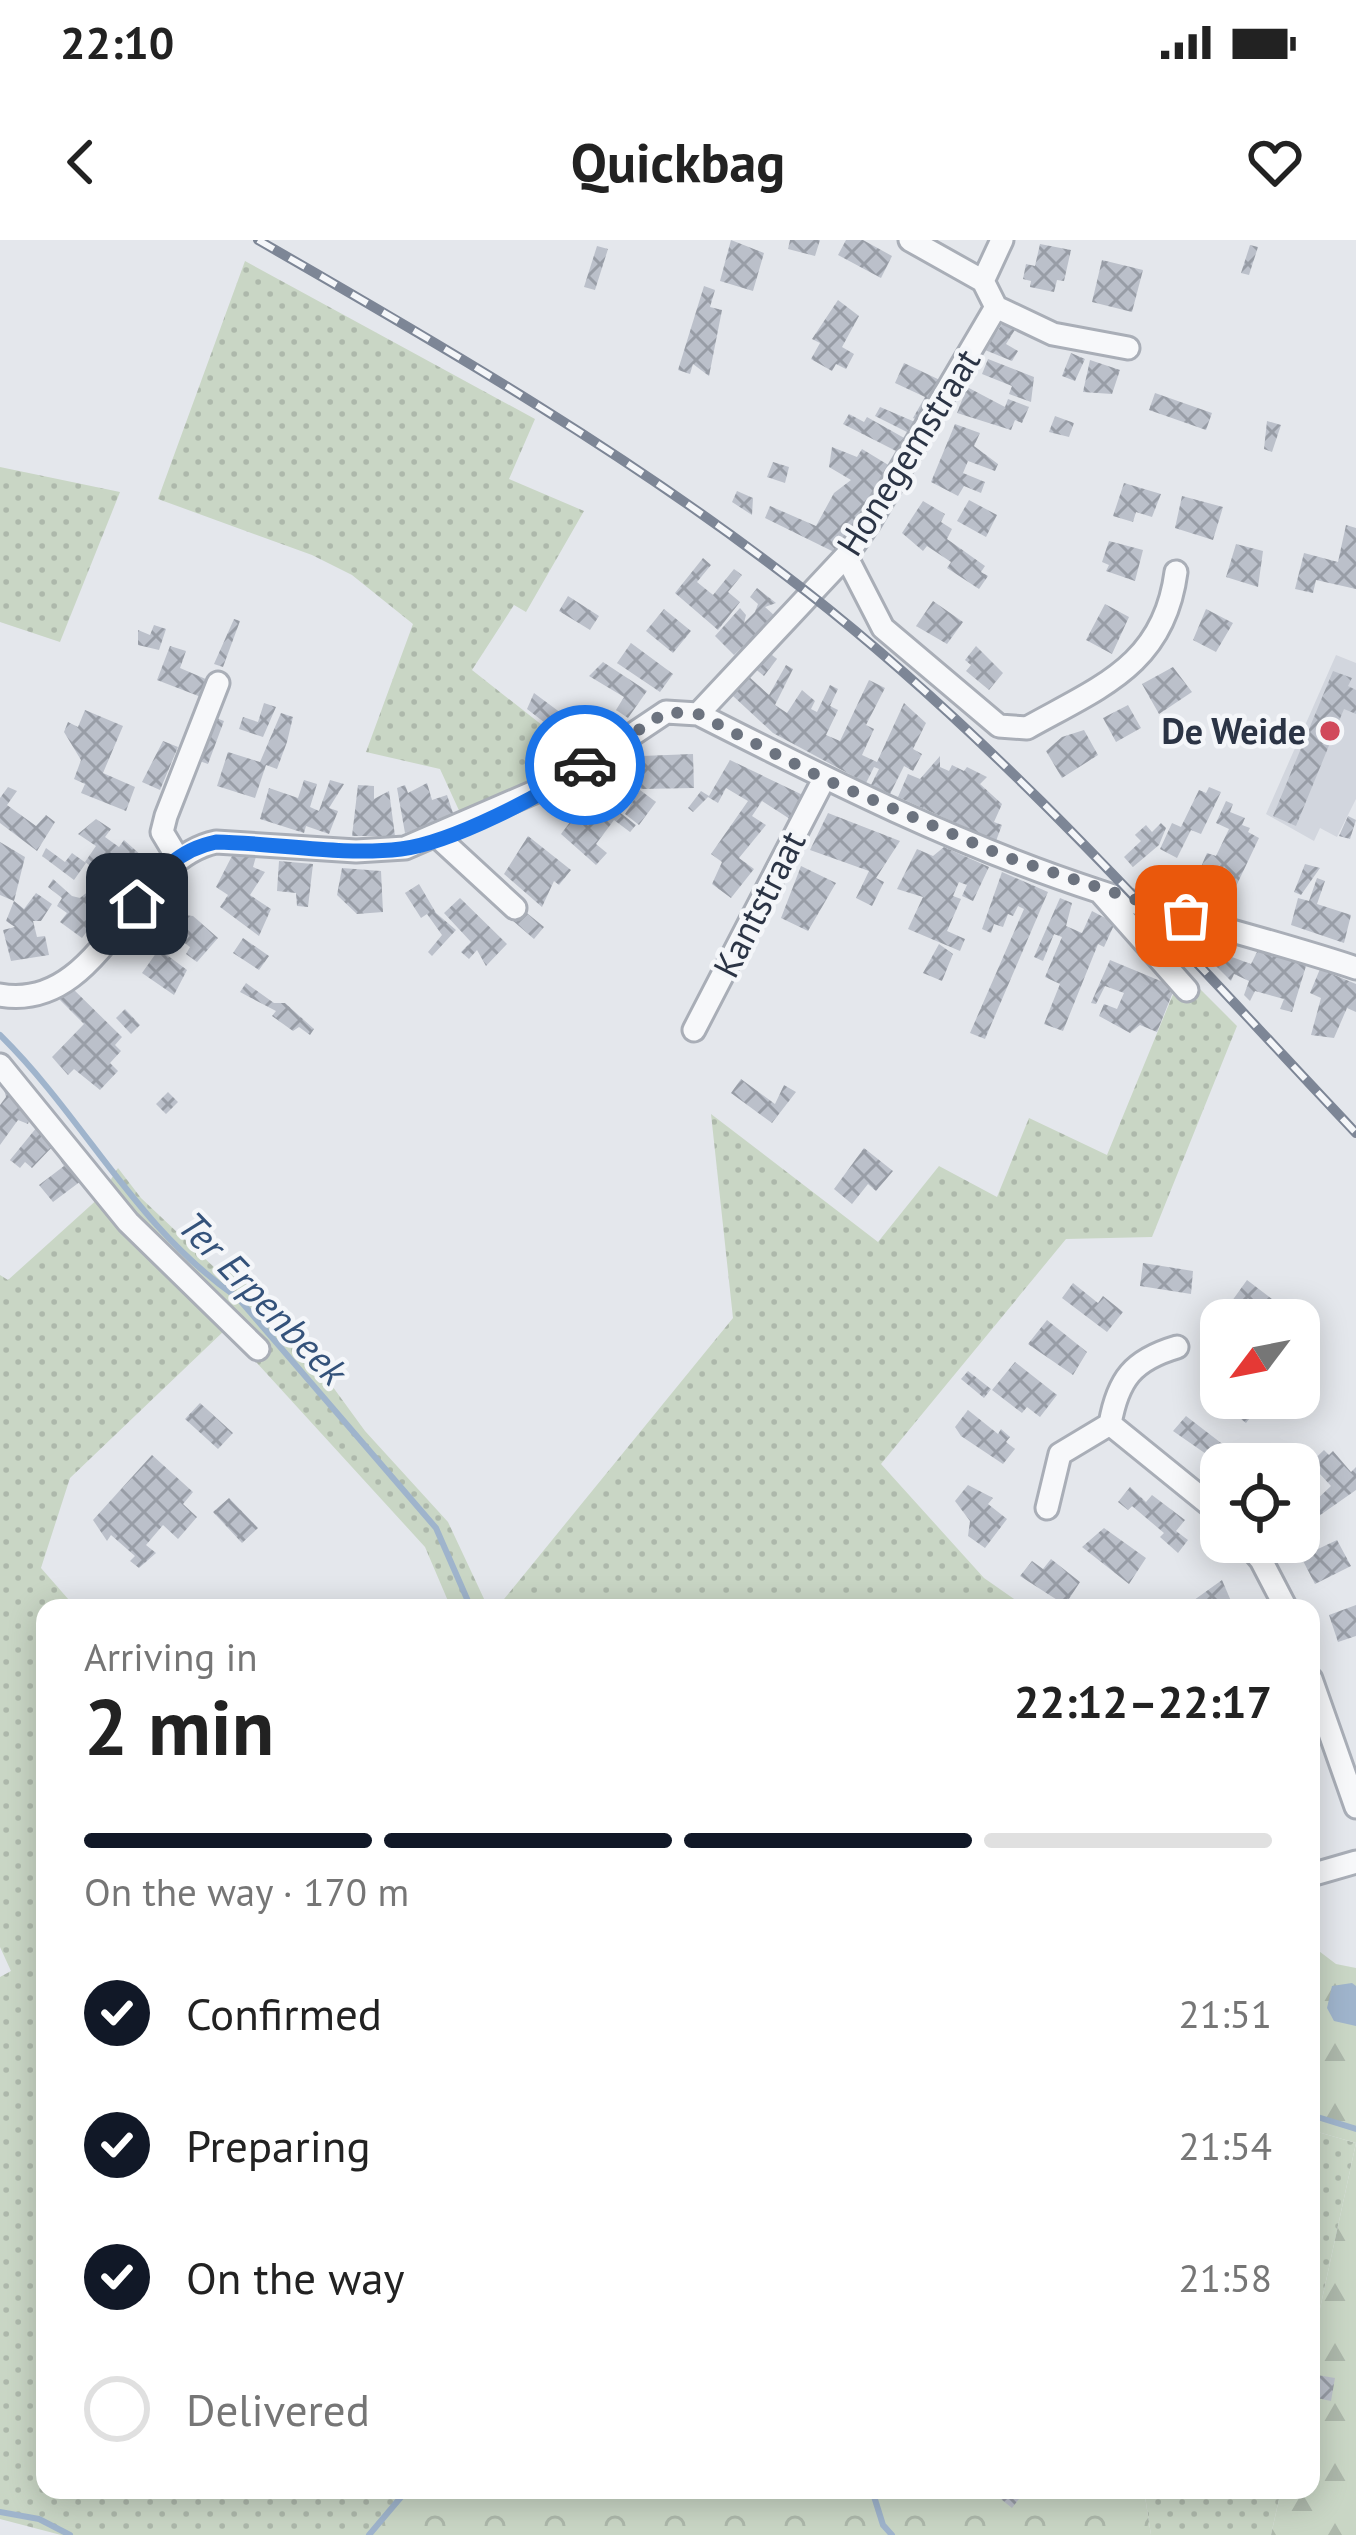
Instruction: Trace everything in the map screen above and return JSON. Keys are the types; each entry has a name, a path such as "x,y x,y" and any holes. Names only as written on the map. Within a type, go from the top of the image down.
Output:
{"street":[{"path":"910,240 983,281 1002,240"},
{"name":"Honegemstraat","path":"698,714 846,556 957,380 996,307 983,281"},
{"path":"996,307 1053,334 1128,348"},
{"path":"846,556 884,628 999,726 1012,730 1027,728 1105,684 1144,655 1172,605 1177,572"},
{"path":"177,857 162,832 218,683"},
{"path":"0,995 38,992 93,959 177,857 216,842 356,851 405,848 439,838 569,777 666,712 698,714 824,779 1100,892 1356,968"},
{"name":"Kantstraat","path":"694,1030 824,779"},
{"path":"439,838 515,908"},
{"path":"1100,892 1187,990"},
{"path":"0,1066 128,1222 258,1348"},
{"path":"1047,1508 1060,1454 1110,1424 1116,1390 1126,1373 1148,1355 1177,1347"},
{"path":"1110,1424 1200,1497"},
{"path":"1264,1563 1282,1599"},
{"path":"1320,1705 1356,1807"},
{"path":"1320,1872 1356,1862"}],"shaded area":[{"name":"De Weide","path":"1336,655 1356,663 1356,799 1337,837 1320,828 1314,841 1266,814"}],"green space":[{"path":"245,261 535,419 509,479 584,511 526,612 514,605 472,670 580,755 462,817 440,769 366,752 413,624 352,575 312,555 158,499"},
{"path":"0,467 120,492 60,642 0,622"},
{"path":"1196,985 1237,1026 1152,1237 1066,1239 881,1464 984,1578 1014,1599 504,1599 733,1318 711,1114 878,1242 939,1166 997,1197 1029,1118 1107,1155 1176,987 1185,995"},
{"path":"118,1168 141,1198 217,1270 243,1276 256,1288 266,1312 311,1357 365,1431 448,1522 484,1599 447,1599 425,1547 226,1329 70,1478 41,1568 68,1599 36,1599 36,2499 399,2499 367,2535 61,2535 0,2519 0,1977 11,1971 0,1947 0,1275 8,1280 100,1197"},
{"path":"1320,1952 1336,1964 1356,1968 1356,2143 1320,2133"},
{"path":"1320,2133 1356,2143 1320,2309"},
{"path":"1356,2143 1356,2535 1271,2535 1279,2499 1320,2499 1320,2309"},
{"path":"399,2499 1145,2499 1151,2535 367,2535"},
{"path":"1145,2499 1279,2499 1271,2535 1151,2535"}],"water":[{"path":"1332,1986 1356,1986 1356,2026 1334,2021 1327,2008"}],"building":[{"path":"731,240 764,253 753,291 720,281"},
{"path":"790,240 820,240 815,256 788,249"},
{"path":"846,240 863,240 892,256 881,278 838,255"},
{"path":"1040,244 1071,250 1064,281 1057,280 1054,292 1030,287 1031,281 1023,279 1026,264 1035,266"},
{"path":"1250,245 1258,247 1249,275 1241,273"},
{"path":"597,246 608,249 595,290 584,287"},
{"path":"1102,260 1143,270 1132,312 1092,302"},
{"path":"704,286 715,290 710,307 722,310 709,376 693,364 690,374 678,370"},
{"path":"838,300 859,316 842,347 854,354 846,369 836,364 832,371 811,359 820,343 812,339"},
{"path":"1006,318 1018,325 1006,344 1018,351 1012,361 985,350"},
{"path":"1071,353 1085,359 1075,381 1062,376"},
{"path":"988,359 1034,377 1031,402 1009,394 1012,386 982,374"},
{"path":"1090,360 1120,370 1112,394 1083,392"},
{"path":"904,363 944,382 920,421 913,418 925,397 895,383"},
{"path":"967,387 1005,407 1008,399 1029,407 1022,423 1015,420 1011,430 957,413"},
{"path":"1155,393 1212,413 1206,430 1149,410"},
{"path":"880,407 915,422 909,433 875,416"},
{"path":"849,414 864,422 867,417 906,439 898,452 843,424"},
{"path":"1055,416 1074,423 1069,437 1049,432"},
{"path":"1267,421 1281,425 1272,452 1264,449"},
{"path":"955,424 980,433 974,446 998,464 995,471 968,461 963,473 985,482 981,493 964,486 958,496 931,482"},
{"path":"832,447 857,457 862,449 890,466 834,552 765,518 770,506 816,526 834,493 851,480 829,467"},
{"path":"773,462 789,467 785,483 767,477"},
{"path":"1124,483 1161,494 1152,517 1136,512 1133,522 1113,516"},
{"path":"737,491 753,498 752,515 732,502"},
{"path":"1182,496 1223,507 1213,540 1175,528"},
{"path":"969,500 997,515 986,537 957,521"},
{"path":"923,501 945,514 941,522 952,529 947,539 985,566 981,572 988,576 979,589 947,568 951,562 927,546 923,551 902,533"},
{"path":"1346,525 1356,528 1356,589 1316,580 1313,593 1295,589 1304,553 1338,562"},
{"path":"1109,541 1143,550 1135,581 1106,571 1109,565 1102,562"},
{"path":"1236,544 1263,551 1258,587 1226,577"},
{"path":"703,558 711,565 697,582 713,595 734,569 742,575 728,592 740,602 718,630 675,593"},
{"path":"757,588 776,603 765,607 775,616 734,655 715,636 740,608 746,615 744,623 755,612 758,604 750,597"},
{"path":"568,596 599,616 590,630 559,611"},
{"path":"933,601 963,622 947,644 916,626"},
{"path":"1105,604 1129,617 1112,654 1086,640"},
{"path":"664,609 691,631 673,653 646,631"},
{"path":"1206,609 1233,623 1216,652 1193,640"},
{"path":"234,619 240,621 223,667 214,664"},
{"path":"154,625 166,629 159,650 138,645 138,630 150,635"},
{"path":"631,643 673,674 660,692 617,663"},
{"path":"776,644 772,655 777,659 764,676 753,667"},
{"path":"170,646 186,651 180,668 208,680 201,697 157,680"},
{"path":"976,646 1003,673 989,690 966,671 971,665 965,660"},
{"path":"603,662 647,691 628,718 616,710 624,697 589,676"},
{"path":"786,665 793,669 775,705 787,713 802,690 815,701 811,709 817,712 830,685 838,689 830,706 838,710 826,735 840,741 869,680 885,688 866,725 874,729 862,755 877,762 904,703 926,723 913,749 922,754 913,771 904,766 890,794 871,785 879,769 874,767 866,783 773,733 733,696 747,675 769,695"},
{"path":"1173,667 1192,692 1159,714 1142,684"},
{"path":"1333,671 1352,678 1348,686 1356,690 1356,714 1344,709 1296,826 1273,816"},
{"path":"534,693 592,736 580,750 527,709"},
{"path":"264,703 276,707 263,737 239,729 243,717 258,722"},
{"path":"1128,705 1141,728 1116,742 1103,718"},
{"path":"85,710 123,726 103,773 135,787 126,811 81,793 85,784 74,779 81,760 64,732 68,722 78,727"},
{"path":"281,713 293,717 287,742 277,769 266,765 255,798 217,786 228,752 260,762"},
{"path":"208,715 224,721 208,764 191,758"},
{"path":"1084,730 1098,755 1062,778 1046,751 1062,737"},
{"path":"163,741 178,747 160,790 142,782"},
{"path":"693,754 694,788 641,789 642,756"},
{"path":"940,756 940,767 949,771 952,765 964,771 967,767 987,777 980,784 1002,804 994,822 1002,825 996,841 898,797 908,774 920,779"},
{"path":"730,760 807,797 793,821 762,801 752,816 766,825 739,858 754,869 731,898 712,884 722,862 711,854 748,801 726,788 718,803 708,797 693,812 688,808 701,791 709,796"},
{"path":"304,780 317,784 310,807 319,811 330,780 344,784 329,808 338,811 329,834 306,826 304,833 260,819 269,788 298,798"},
{"path":"427,783 432,800 447,795 454,816 405,833 397,788 405,785 408,793"},
{"path":"600,783 618,794 624,803 618,811 636,825 630,832 614,820 596,844 607,853 596,865 561,834"},
{"path":"358,785 374,786 374,799 389,791 395,836 352,836"},
{"path":"8,787 17,791 7,805 36,826 46,815 55,822 37,851 0,823 0,798"},
{"path":"1209,787 1221,792 1201,834 1191,830 1177,858 1160,849 1172,823 1181,827 1199,790 1206,793"},
{"path":"640,790 656,802 639,825 625,814"},
{"path":"1226,801 1233,804 1230,812 1245,818 1242,825 1259,838 1230,899 1194,883 1207,853 1216,856 1229,829 1216,823"},
{"path":"828,813 900,841 876,878 884,882 872,906 856,898 869,871 810,850"},
{"path":"1348,816 1356,820 1350,839 1339,836"},
{"path":"96,819 111,829 105,837 119,847 124,840 143,857 120,888 85,862 96,846 78,834"},
{"path":"1161,823 1166,828 1159,845 1133,867 1124,857 1141,841 1135,835 1146,825 1152,832"},
{"path":"528,836 571,870 559,885 554,881 542,907 504,874"},
{"path":"0,842 25,857 14,901 0,895"},
{"path":"944,847 989,867 973,901 962,896 967,885 959,882 953,896 961,899 947,931 965,939 960,951 908,929 923,897 897,889 917,849 933,856"},
{"path":"46,848 65,862 72,853 86,863 74,880 42,856"},
{"path":"234,852 257,853 253,867 265,872 250,895 271,909 259,936 220,907 228,895 216,887"},
{"path":"279,861 313,864 308,907 297,906 296,893 277,891"},
{"path":"1305,864 1320,868 1301,895 1294,892"},
{"path":"801,866 836,883 808,931 781,918"},
{"path":"342,868 381,871 383,912 357,914 337,895"},
{"path":"1002,872 1048,892 985,1039 970,1033 1024,909 1018,906 1003,927 994,924 991,933 982,929"},
{"path":"1317,878 1325,881 1317,904 1351,915 1344,943 1291,925 1298,898 1309,901"},
{"path":"53,879 72,896 80,898 90,890 106,906 82,938 60,922 67,913 57,906 62,898 48,887"},
{"path":"419,884 436,913 456,930 432,956 428,952 442,935 427,914 421,918 405,893"},
{"path":"36,893 52,904 41,921 33,921 37,937 45,936 49,955 11,961 3,930 15,927 6,921 14,901 24,909"},
{"path":"460,898 507,944 486,966 477,950 469,959 461,952 471,942 444,913"},
{"path":"1060,898 1072,903 1066,926 1082,933 1092,911 1115,923 1104,947 1098,944 1063,1031 1044,1024 1060,984 1045,977 1062,937 1054,934 1043,961 1034,957"},
{"path":"522,909 544,927 534,939 512,920"},
{"path":"184,915 193,916 218,938 197,962 186,954 190,947 171,933"},
{"path":"243,938 269,956 259,970 233,953"},
{"path":"939,944 953,954 942,981 923,973"},
{"path":"1259,948 1306,966 1292,1012 1280,1009 1284,999 1255,991 1250,1001 1244,995 1249,981 1234,974 1231,981 1213,963 1221,953 1251,964"},
{"path":"159,949 187,970 174,995 142,973"},
{"path":"1110,960 1175,987 1157,1032 1140,1025 1130,1033 1099,1016 1104,1004 1117,1009 1124,993 1105,986 1096,1004 1091,1003"},
{"path":"1320,969 1356,984 1356,1012 1347,1008 1334,1038 1311,1035 1321,998 1310,993"},
{"path":"246,983 274,1003 285,1003 314,1029 310,1035 299,1027 293,1031 272,1016 276,1011 240,992"},
{"path":"70,986 122,1037 115,1045 121,1051 110,1063 118,1071 100,1090 74,1069 68,1075 52,1057 84,1024 55,995"},
{"path":"125,1009 140,1025 131,1034 116,1018"},
{"path":"0,1075 31,1113 28,1124 18,1120 0,1145 0,1105 6,1097"},
{"path":"741,1079 775,1104 784,1085 796,1092 772,1123 731,1093"},
{"path":"168,1092 178,1102 166,1114 156,1104"},
{"path":"37,1127 55,1144 32,1168 25,1162 20,1168 10,1160"},
{"path":"864,1148 893,1171 876,1191 868,1184 852,1204 834,1189"},
{"path":"66,1153 85,1178 53,1202 39,1185 64,1166 59,1158"},
{"path":"1143,1263 1193,1271 1191,1294 1140,1286"},
{"path":"1247,1280 1272,1299 1233,1299"},
{"path":"1073,1283 1098,1303 1103,1296 1123,1312 1107,1332 1062,1298"},
{"path":"1047,1320 1087,1352 1073,1375 1028,1344"},
{"path":"1015,1362 1057,1395 1040,1417 1027,1407 1022,1413 992,1390"},
{"path":"968,1371 991,1389 984,1398 961,1379"},
{"path":"200,1403 233,1433 218,1449 185,1419"},
{"path":"968,1410 998,1434 1001,1429 1010,1437 1006,1442 1015,1449 1003,1464 955,1427"},
{"path":"1186,1416 1221,1443 1200,1443 1200,1450 1173,1431"},
{"path":"1324,1450 1329,1455 1333,1451 1351,1472 1356,1467 1356,1490 1320,1515 1320,1496 1331,1486 1320,1474"},
{"path":"152,1455 193,1492 183,1504 197,1517 178,1539 163,1525 146,1545 156,1553 139,1568 130,1561 135,1556 111,1535 107,1541 93,1520"},
{"path":"968,1485 993,1498 988,1504 1007,1519 985,1548 968,1536 970,1521 955,1501"},
{"path":"1130,1487 1146,1502 1152,1495 1185,1520 1176,1531 1188,1540 1178,1553 1160,1537 1164,1533 1132,1506 1128,1510 1118,1502"},
{"path":"229,1498 258,1528 242,1543 213,1512"},
{"path":"1104,1528 1146,1558 1129,1584 1082,1547"},
{"path":"1337,1540 1351,1566 1315,1584 1304,1563 1320,1563 1320,1548"},
{"path":"1051,1559 1080,1582 1069,1599 1056,1599 1020,1576 1032,1561 1043,1569"},
{"path":"1222,1580 1230,1599 1196,1599"},
{"path":"1356,1605 1356,1636 1338,1642 1329,1615"},
{"path":"1320,2376 1335,2378 1331,2401 1320,2399"}],"waterway":[{"name":"Ter Erpenbeek","path":"0,1035 169,1239 238,1298 436,1528 467,1599"},
{"name":"Ter Erpenbeek","path":"1320,2118 1356,2129"},
{"path":"369,2535 399,2499"},
{"path":"875,2499 883,2525 892,2535"},
{"path":"0,2512 39,2519 70,2535"}],"railway":[{"path":"258,240 607,450 807,592 882,653 1024,784 1356,1133"}],"way so far":[{"path":"585,765 666,712 698,714 824,779 1006,857 1100,892 1186,916"}],"place":[{"name":"De Weide","path":"1330,731"}],"route":[{"path":"137,904 161,871 194,846 260,842 356,851 405,848 500,811 585,765"}]}
